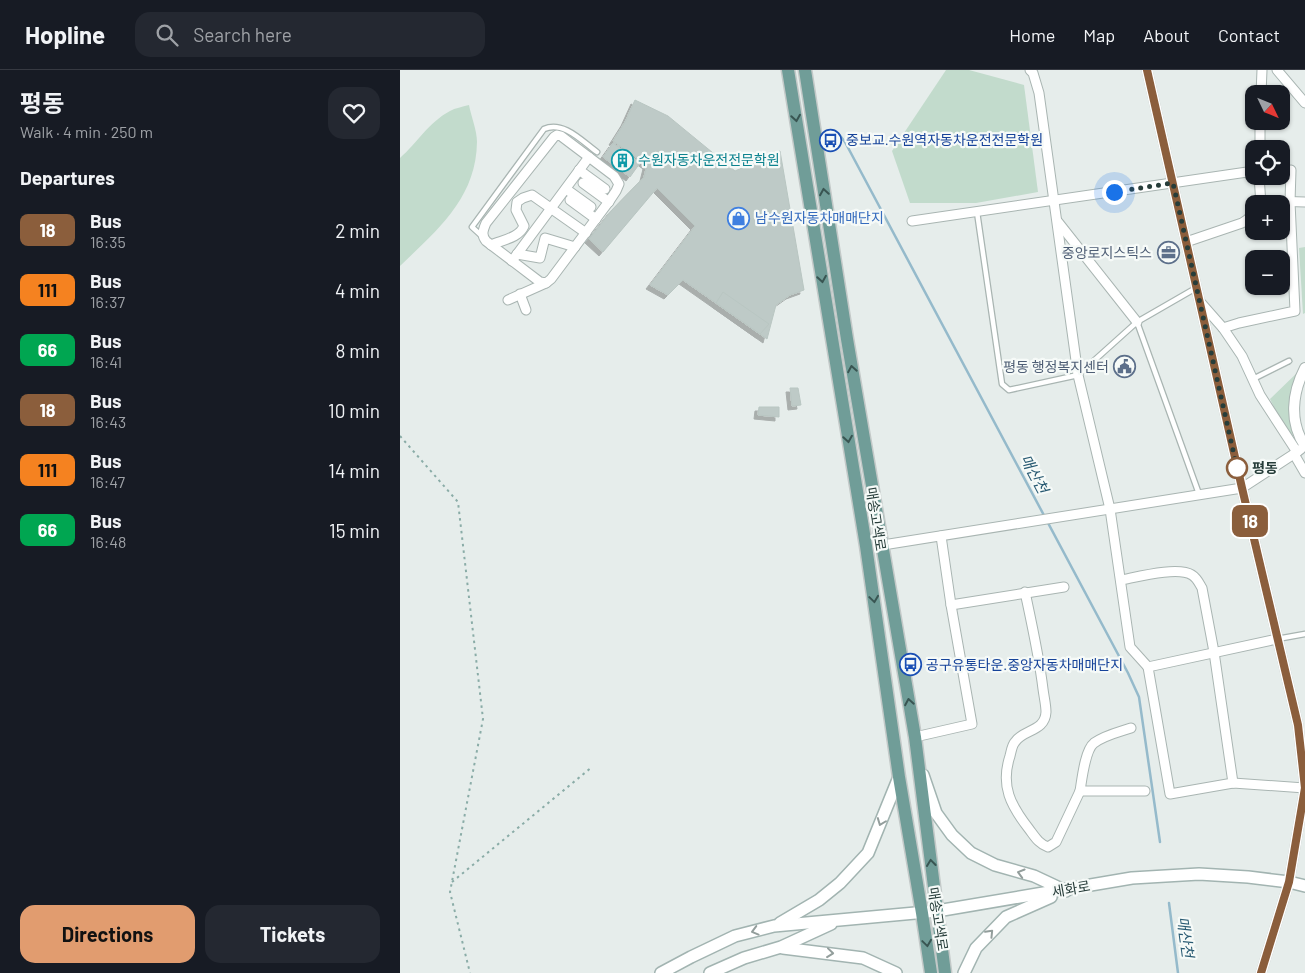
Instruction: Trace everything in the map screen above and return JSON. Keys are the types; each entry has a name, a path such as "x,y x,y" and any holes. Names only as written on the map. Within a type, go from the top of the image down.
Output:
{"main road":[{"name":"매송고색로","path":"788,70 866,546 899,777 931,973"},
{"name":"매송고색로","path":"803,70 915,737 944,973"},
{"path":"917,755 936,813 952,835 971,853 995,866 1034,876 1066,890"},
{"path":"774,926 819,900 840,883 868,853 899,777"},
{"name":"세화로","path":"661,973 691,956 735,936 774,926 937,911 1132,878 1200,874 1248,877 1305,886"},
{"path":"964,973 976,948 1006,917 1066,890"},
{"name":"세화로","path":"710,973 744,958 781,947 838,921"},
{"path":"781,947 863,958 896,973"}],"street":[{"path":"1030,70 1033,73 1039,93 1078,374 1110,509 1130,647 1148,667 1170,794 1233,783 1305,788"},
{"path":"1147,70 1298,725 1305,788 1289,882 1261,973"},
{"path":"1261,85 1262,70"},
{"path":"1277,70 1305,103"},
{"path":"508,300 546,283 551,279 616,191 618,184 614,176 593,155 561,136 554,136 486,224 483,231 484,238 491,244 515,258 540,282 546,283"},
{"path":"515,258 579,170 593,155"},
{"path":"579,170 602,185"},
{"path":"912,221 1245,172"},
{"path":"566,189 609,202"},
{"path":"491,244 522,231 524,226 516,210 517,202 522,198 532,195 586,233"},
{"path":"1223,328 1239,322 1295,311 1290,202 1305,202"},
{"path":"573,205 596,219"},
{"path":"1186,242 1242,223 1245,220"},
{"path":"1058,222 1137,322"},
{"path":"515,258 540,258 545,238 575,247"},
{"path":"520,294 526,310"},
{"path":"1199,301 1223,328 1242,356 1260,395 1300,450"},
{"path":"1305,368 1298,381 1293,410 1301,441 1300,450 1305,473"},
{"path":"883,545 1242,488 1300,450"},
{"path":"915,737 972,724 941,536"},
{"path":"1120,580 1183,571 1192,574 1198,579 1202,588 1214,652 1233,783"},
{"path":"951,605 1064,586"},
{"path":"1025,592 1040,661 1046,713 1043,722 1033,731 1022,735 1014,742 1005,778 1013,808 1040,844 1048,847 1056,842 1080,791 1084,767 1092,744 1105,737 1131,728"},
{"path":"1148,667 1277,640"},
{"path":"1080,791 1145,791"}],"lane":[{"path":"977,212 1002,384 1009,390 1078,374 1137,322 1196,288"},
{"path":"1137,322 1199,494"},
{"path":"1253,379 1288,361"},
{"path":"866,546 883,545"},
{"path":"1277,640 1305,634"}],"path":[{"path":"400,436 458,502 483,719 450,892 470,973"},
{"path":"452,882 592,766"}],"green space":[{"path":"946,70 969,70 1024,85 1038,192 976,203 910,203 892,151"},
{"path":"469,105 477,142 475,162 470,180 452,212 400,266 400,158 436,121 454,109"},
{"path":"1305,247 1305,313 1303,314 1299,248"},
{"path":"1300,370 1290,409 1294,446 1270,399"}],"building":[{"name":"남수원자동차매매단지","path":"635,100 668,116 735,171 780,151 804,290 790,295 776,305 767,339 683,280 668,295 650,285 695,226 657,188 603,252 589,239 612,210 644,177 647,165 613,141 625,122"},
{"name":"수원자동차운전전문학원","path":"613,143 640,163 630,177 603,157"},
{"path":"723,292 769,324 760,334 716,303"},
{"path":"790,388 798,388 801,405 792,406"},
{"path":"759,407 779,407 779,417 758,415"}],"waterway":[{"name":"매산천","path":"838,133 845,142 1128,673 1139,697 1160,842"},
{"name":"매산천","path":"1169,903 1178,973"}],"bus line":[{"name":"18","path":"1147,70 1298,725 1305,788 1289,882 1261,973"}],"place":[{"name":"중보교.수원역자동차운전전문학원","path":"830,140"},
{"name":"수원자동차운전전문학원","path":"622,160"},
{"name":"남수원자동차매매단지","path":"739,218"},
{"name":"중앙로지스틱스","path":"1168,253"},
{"name":"평동 행정복지센터","path":"1125,367"},
{"name":"평동","path":"1237,468"},
{"name":"공구유통타운.중앙자동차매매단지","path":"910,665"}],"route":[{"path":"1114,192 1173,183 1237,468"}]}
